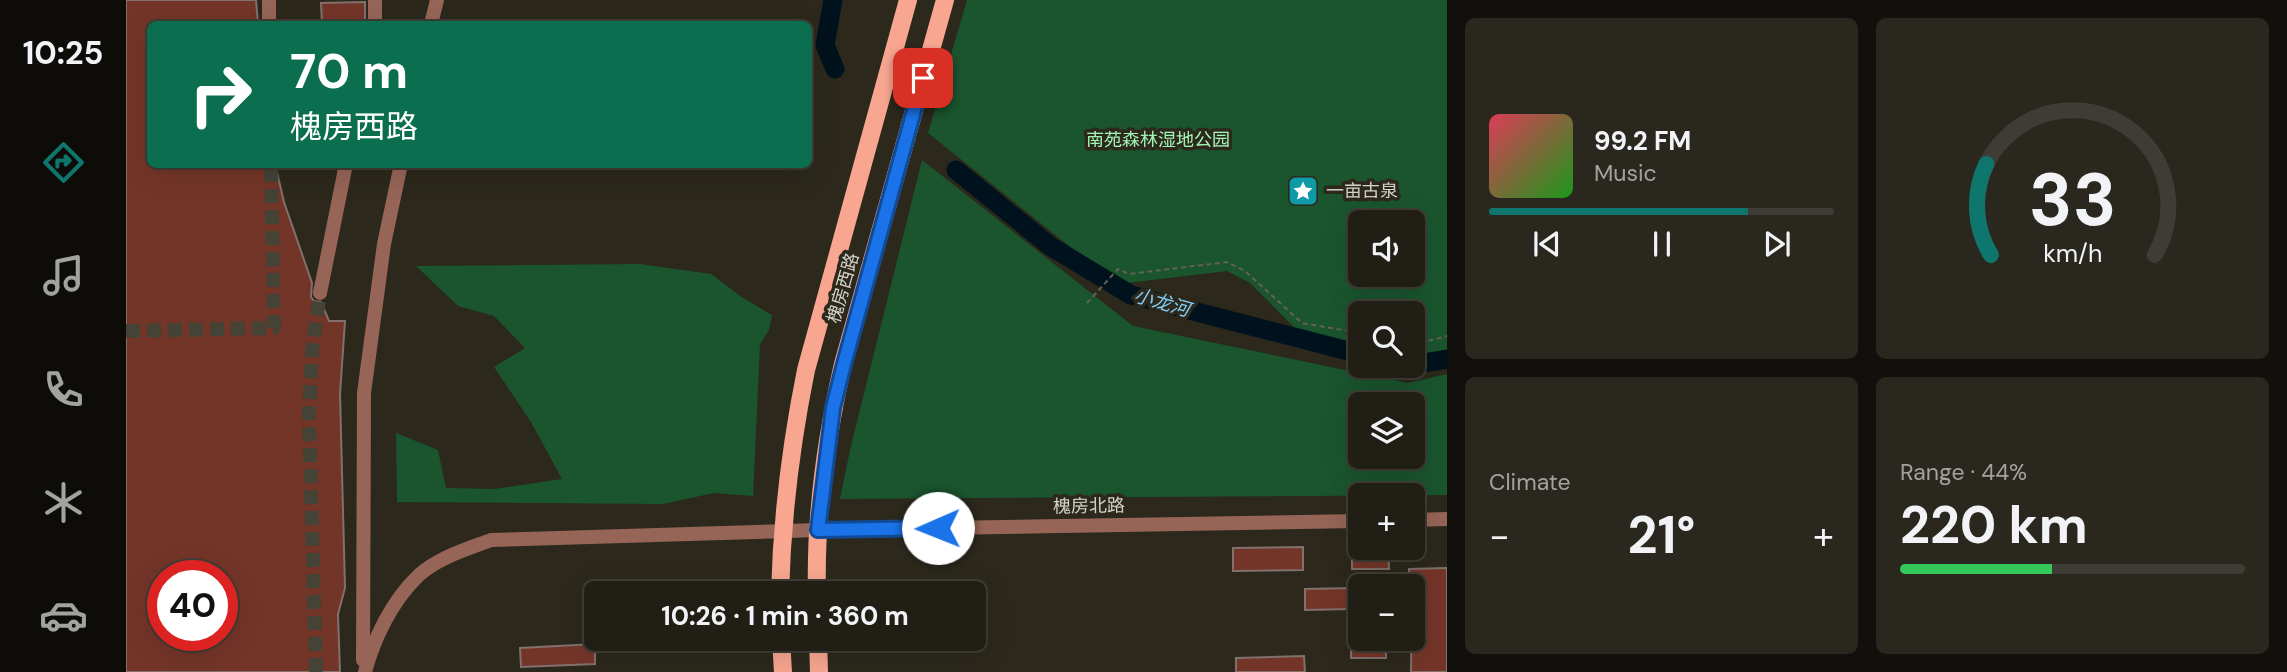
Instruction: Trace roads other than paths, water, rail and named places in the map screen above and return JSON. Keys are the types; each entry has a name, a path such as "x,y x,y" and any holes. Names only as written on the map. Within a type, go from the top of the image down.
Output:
{"main road":[{"name":"槐房西路","path":"780,581 781,533 794,427 806,370 908,0"},
{"name":"槐房西路","path":"817,581 818,530 833,408 945,0"},
{"path":"782,651 783,672"},
{"path":"818,651 819,672"}],"street":[{"path":"269,0 269,21"},
{"path":"375,0 375,21"},
{"path":"433,21 438,0"},
{"path":"320,293 345,168"},
{"path":"364,672 364,393 384,244 400,168"},
{"path":"1425,520 1447,519"},
{"name":"槐房北路","path":"364,672 371,650 395,606 419,575 454,554 491,540 818,530 1348,521"}],"waterway":[{"name":"小龙河","path":"833,0 825,45 835,69"},
{"name":"小龙河","path":"956,170 1050,246 1131,295 1348,351"},
{"name":"小龙河","path":"1425,363 1447,359"}],"tunnel":[{"path":"126,331 274,328 271,168"},
{"path":"316,672 309,418 312,350 320,293"}],"place":[{"name":"一亩古泉","path":"1303,191"}],"park label":[{"name":"南苑森林湿地公园","path":"1158,140"}]}
